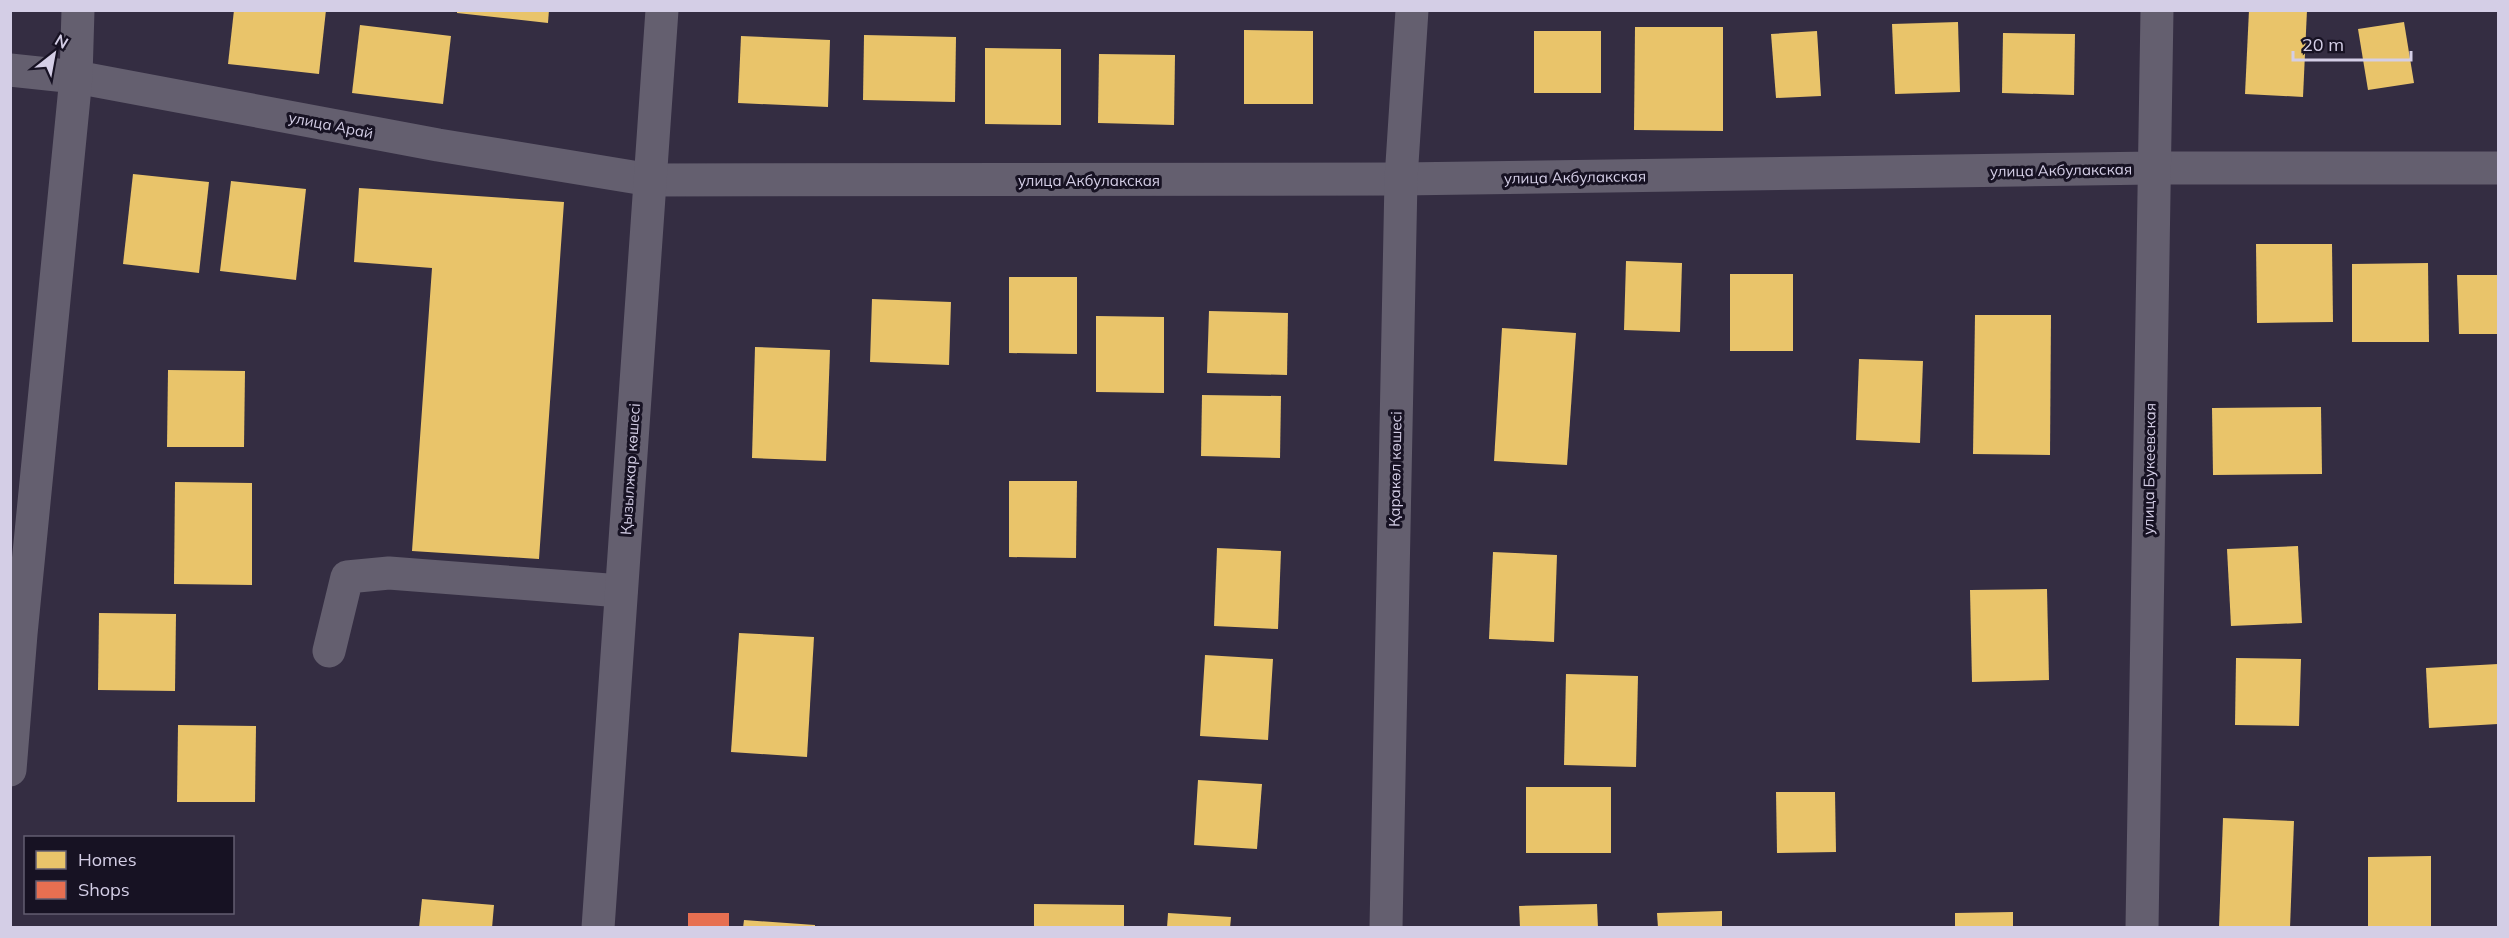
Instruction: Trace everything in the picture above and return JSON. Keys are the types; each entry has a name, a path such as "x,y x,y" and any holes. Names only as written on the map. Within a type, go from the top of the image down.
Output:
{"street":[{"path":"10,770 16,634 76,77 78,10"},
{"name":"Қызылжар көшесі","path":"598,927 662,10"},
{"name":"Қаракөл көшесі","path":"1386,927 1401,180 1412,10"},
{"name":"улица Букеевская","path":"2142,927 2157,10"},
{"name":"улица Арай","path":"10,70 76,77 427,143 651,180"},
{"name":"улица Акбулакская","path":"651,180 1401,180 2154,168 2499,168"},
{"path":"329,651 346,577 389,573 621,591"}],"building: Homes":[{"path":"234,10 326,10 319,74 228,64"},
{"path":"457,10 549,10 548,23 457,13"},
{"path":"2249,10 2307,10 2303,97 2245,94"},
{"path":"1958,22 1960,92 1895,94 1892,24"},
{"path":"2404,22 2414,83 2368,90 2358,29"},
{"path":"360,25 451,36 443,104 352,93"},
{"path":"1635,27 1723,27 1723,131 1634,130"},
{"path":"1244,30 1313,31 1313,104 1244,104"},
{"path":"1534,31 1601,31 1601,93 1534,93"},
{"path":"1817,31 1821,96 1776,98 1771,34"},
{"path":"2003,33 2075,34 2074,95 2002,93"},
{"path":"864,35 956,37 955,102 863,100"},
{"path":"741,36 830,40 828,107 738,103"},
{"path":"985,48 1061,49 1061,125 985,124"},
{"path":"1099,54 1175,55 1174,125 1098,123"},
{"path":"133,174 209,182 199,273 123,264"},
{"path":"231,181 306,189 296,280 220,271"},
{"path":"359,188 564,202 539,559 412,551 432,268 354,262"},
{"path":"2256,244 2332,244 2333,322 2257,323"},
{"path":"1626,261 1682,263 1680,332 1624,330"},
{"path":"2428,263 2429,342 2352,342 2352,264"},
{"path":"1730,274 1793,274 1793,351 1730,351"},
{"path":"2457,275 2498,275 2498,334 2459,334"},
{"path":"1009,277 1077,277 1077,354 1009,353"},
{"path":"872,299 951,302 949,365 870,362"},
{"path":"1209,311 1288,313 1287,375 1207,373"},
{"path":"1975,315 2051,315 2050,455 1973,454"},
{"path":"1096,316 1164,317 1164,393 1096,392"},
{"path":"1502,328 1576,333 1567,465 1494,461"},
{"path":"755,347 830,350 826,461 752,458"},
{"path":"1859,359 1923,361 1920,443 1856,440"},
{"path":"168,370 245,371 244,447 167,447"},
{"path":"1202,395 1281,396 1280,458 1201,456"},
{"path":"2321,407 2322,474 2213,475 2212,408"},
{"path":"1009,481 1077,481 1076,558 1009,557"},
{"path":"175,482 252,483 252,585 174,584"},
{"path":"2298,546 2302,623 2231,626 2227,549"},
{"path":"1217,548 1281,551 1278,629 1214,626"},
{"path":"1493,552 1557,555 1554,642 1489,639"},
{"path":"2047,589 2049,680 1972,682 1970,590"},
{"path":"99,613 176,614 175,691 98,690"},
{"path":"739,633 814,637 807,757 731,752"},
{"path":"1205,655 1273,659 1268,740 1200,736"},
{"path":"2236,658 2301,659 2299,726 2235,725"},
{"path":"2498,664 2498,724 2429,728 2426,668"},
{"path":"1566,674 1638,676 1636,767 1564,765"},
{"path":"178,725 256,726 255,802 177,802"},
{"path":"1198,780 1262,784 1257,849 1194,845"},
{"path":"1526,787 1611,787 1611,853 1526,853"},
{"path":"1776,792 1835,792 1836,852 1777,853"},
{"path":"2223,818 2294,821 2290,928 2219,928"},
{"path":"2431,856 2431,928 2368,928 2368,857"},
{"path":"422,899 494,905 492,928 419,928"},
{"path":"1034,904 1124,905 1124,928 1034,928"},
{"path":"1597,904 1598,928 1520,928 1519,906"},
{"path":"1722,911 1722,928 1658,928 1657,913"},
{"path":"2013,912 2013,928 1955,928 1955,913"},
{"path":"1168,913 1231,917 1230,928 1167,928"},
{"path":"744,920 815,925 815,928 743,928"}],"building: Shops":[{"path":"688,913 729,913 729,928 688,928"}]}
